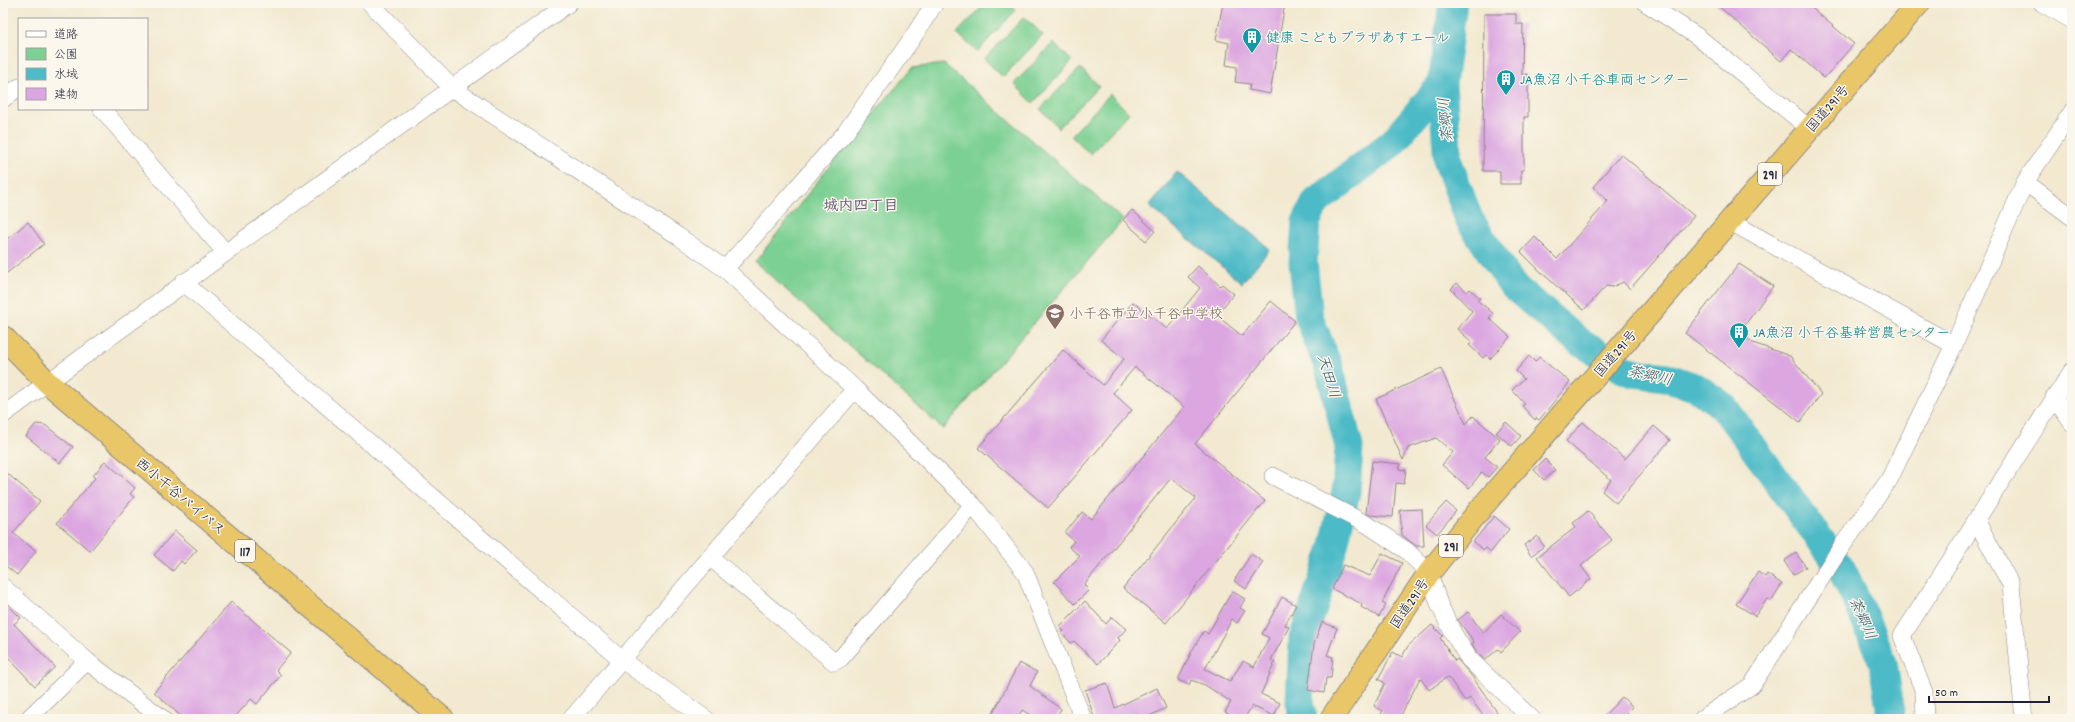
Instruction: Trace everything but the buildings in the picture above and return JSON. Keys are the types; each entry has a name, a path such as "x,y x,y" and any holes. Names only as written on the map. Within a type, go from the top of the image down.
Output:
{"highway":[{"name":"国道291号","path":"1331,719 1429,574 1482,507 1809,128 1919,3"},
{"name":"117","path":"3,337 47,382"},
{"name":"西小千谷バイパス","path":"47,382 443,719"}],"street":[{"path":"370,3 452,88 672,231 725,270 855,389 973,504 1025,572 1083,719"},
{"path":"3,415 569,3"},
{"path":"725,270 845,134 935,3"},
{"path":"1646,3 1698,37 1809,128"},
{"path":"2042,3 2072,20"},
{"path":"3,99 18,88"},
{"path":"103,110 225,252"},
{"path":"1702,719 1752,685 1819,579 1889,480 1954,345 2025,182 2072,112"},
{"path":"2025,182 2072,217"},
{"path":"1729,221 1954,345"},
{"path":"184,282 622,660 706,719"},
{"path":"1925,719 1924,692 1902,636 2072,370"},
{"path":"571,719 855,389"},
{"path":"2054,397 2072,423"},
{"path":"1273,476 1368,525 1408,551 1429,574 1439,604 1450,627 1469,659 1532,719"},
{"path":"710,556 834,662 841,658 973,504"},
{"path":"1976,520 2011,585 2024,719"},
{"path":"3,587 87,661 163,719"},
{"path":"28,719 87,661"}],"green space":[{"path":"986,3 1009,3 1016,10 977,52 957,33"},
{"path":"1024,17 1043,35 1003,77 984,59"},
{"path":"1053,43 1072,61 1033,103 1014,84"},
{"path":"944,64 1123,220 943,429 755,262 824,173 912,68"},
{"path":"1080,68 1099,86 1059,128 1040,109"},
{"path":"1110,94 1129,113 1090,154 1071,136"}],"water":[{"path":"1177,172 1270,249 1242,283 1149,206"}],"waterway":[{"name":"茶郷川","path":"1453,3 1442,84 1448,162 1469,219 1513,286 1576,339 1623,369 1634,373 1666,377 1697,388 1723,406 1841,568 1859,605 1883,663 1890,707 1889,719"},
{"name":"天田川","path":"1303,719 1300,702 1303,639 1334,545 1346,492 1349,447 1330,371 1309,317 1303,262 1306,222 1316,202 1392,143 1442,84"}],"place":[{"name":"健康 こどもプラザあすエール","path":"1252,54"},
{"name":"JA魚沼 小千谷車両センター","path":"1506,96"},
{"name":"小千谷市立小千谷中学校","path":"1055,330"},
{"name":"JA魚沼 小千谷基幹営農センター","path":"1739,349"}],"district":[{"name":"城内四丁目","path":"861,205"}]}
